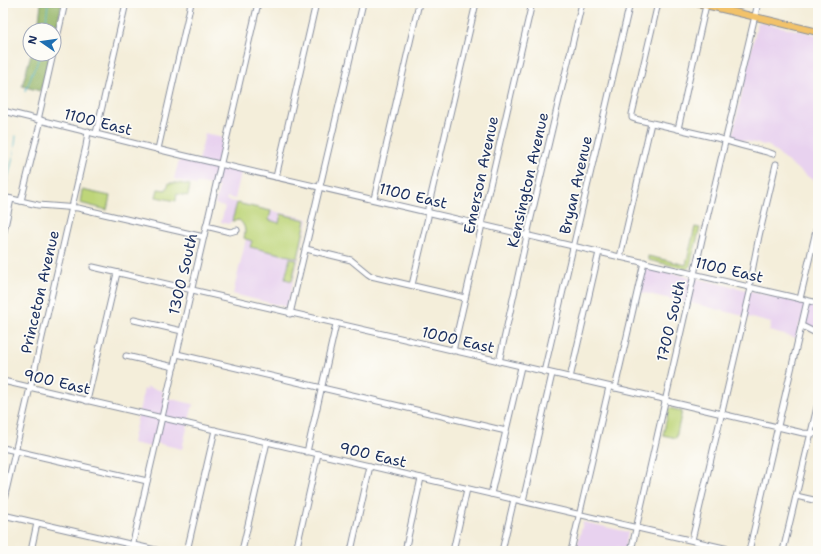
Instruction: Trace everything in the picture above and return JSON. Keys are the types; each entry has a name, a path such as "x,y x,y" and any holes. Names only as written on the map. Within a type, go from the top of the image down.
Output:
{"main road":[{"path":"698,3 818,32"}],"street":[{"path":"3,7 4,3"},
{"path":"61,22 65,3"},
{"path":"96,133 126,3"},
{"path":"158,149 191,3"},
{"name":"1300 South","path":"131,551 258,3"},
{"path":"276,177 316,3"},
{"path":"290,314 363,3"},
{"path":"374,200 419,3"},
{"path":"412,285 428,217 428,208 476,3"},
{"name":"Emerson Avenue","path":"453,351 532,3"},
{"name":"Kensington Avenue","path":"499,362 582,3"},
{"name":"Bryan Avenue","path":"544,372 630,3"},
{"path":"658,3 632,114 633,118 773,154"},
{"name":"1700 South","path":"631,551 758,3"},
{"path":"678,129 706,5"},
{"path":"22,201 51,62"},
{"name":"1100 East","path":"3,111 276,177 818,303"},
{"path":"620,257 650,123"},
{"name":"Princeton Avenue","path":"3,504 88,132"},
{"path":"692,540 722,414 750,287 759,236 776,164"},
{"path":"3,197 38,205 78,208 204,237"},
{"path":"3,236 12,199"},
{"path":"800,299 818,222"},
{"path":"206,226 230,232 237,230"},
{"path":"306,249 351,260 369,275 466,298"},
{"path":"570,378 599,252"},
{"path":"615,388 644,262"},
{"name":"1000 East","path":"93,267 778,427 811,434 818,434"},
{"path":"87,401 117,273"},
{"path":"749,551 808,301"},
{"path":"134,320 182,331"},
{"path":"307,452 336,324"},
{"path":"802,326 818,334"},
{"path":"177,354 506,431"},
{"path":"126,356 174,367"},
{"path":"491,494 520,367"},
{"path":"523,501 552,374"},
{"name":"900 East","path":"3,381 737,551"},
{"path":"571,551 609,387"},
{"path":"783,551 818,402"},
{"path":"187,551 215,430"},
{"path":"242,551 267,442"},
{"path":"3,448 147,481"},
{"path":"296,551 318,454"},
{"path":"351,551 370,466"},
{"path":"405,551 421,478"},
{"path":"453,551 467,489"},
{"path":"796,496 818,501"},
{"path":"502,551 514,499"},
{"path":"3,515 160,551"},
{"path":"31,551 37,523"}],"shaded area":[{"path":"760,22 818,35 818,184 769,146 732,138 757,25"},
{"path":"205,133 223,138 217,167 241,172 235,199 227,197 226,200 308,219 287,307 233,294 246,239 244,238 245,227 239,220 232,221 228,224 221,222 225,207 215,204 219,187 201,183 196,183 196,185 174,179 179,160 198,164"},
{"path":"644,267 818,307 818,331 800,322 796,338 769,331 771,323 639,292"},
{"path":"147,387 163,391 162,397 193,404 182,449 152,442 151,447 132,443 144,389 147,390"},
{"path":"583,522 628,532 624,551 576,551"}],"green space":[{"path":"41,3 62,3 58,22 39,22"},
{"path":"29,62 49,62 40,91 22,86"},
{"path":"169,183 190,185 188,196 177,194 176,201 156,197 158,189 166,190"},
{"path":"82,190 110,196 107,210 80,203"},
{"path":"237,203 271,211 269,220 279,223 281,214 306,220 298,258 250,247 252,241 244,238 245,230 243,224 239,220 232,221"},
{"path":"695,227 700,228 690,266 687,269 648,260 648,256 686,265"},
{"path":"290,258 297,260 292,281 285,279"},
{"path":"669,408 682,411 676,438 663,435"}],"waterway":[{"path":"46,22 48,3"},
{"path":"25,91 37,62"},
{"path":"6,186 14,153 16,136"}]}
